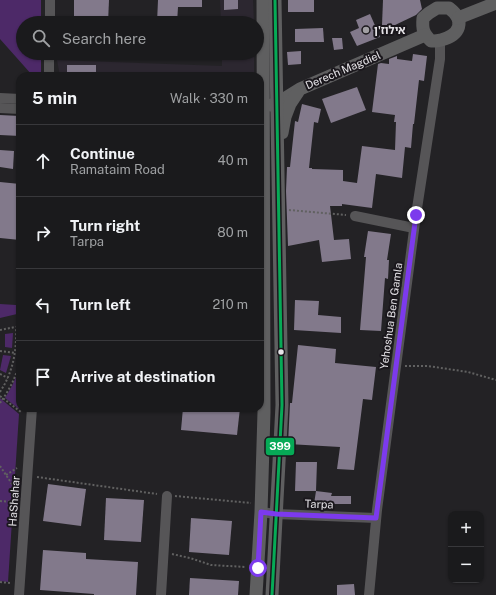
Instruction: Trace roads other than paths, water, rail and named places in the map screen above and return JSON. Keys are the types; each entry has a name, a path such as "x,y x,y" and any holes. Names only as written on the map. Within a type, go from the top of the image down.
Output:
{"main road":[{"path":"263,0 263,16"},
{"path":"272,595 282,405 275,0"},
{"path":"458,18 496,2"},
{"path":"436,4 449,8 456,13 458,18 458,30 454,34 440,40 431,41 425,35 422,27 423,18 436,4"},
{"name":"Derech Magdiel","path":"264,106 276,104 300,89 425,35"},
{"path":"262,60 262,72"},
{"path":"276,68 281,82 289,91 300,89"},
{"path":"277,150 285,117 290,104 300,89"},
{"path":"256,595 261,508 262,412"}],"street":[{"path":"50,0 50,16"},
{"name":"Yehoshua Ben Gamla","path":"369,595 376,518 414,228 440,59 440,40"},
{"path":"49,60 49,72"},
{"path":"0,98 16,99"},
{"path":"0,108 16,108"},
{"path":"355,216 414,228"},
{"name":"HaShahar","path":"19,595 32,412"},
{"path":"161,595 167,496"},
{"name":"Tarpa","path":"261,508 276,514 376,518"}],"place":[{"name":"אילוז'ן","path":"366,30"}]}
